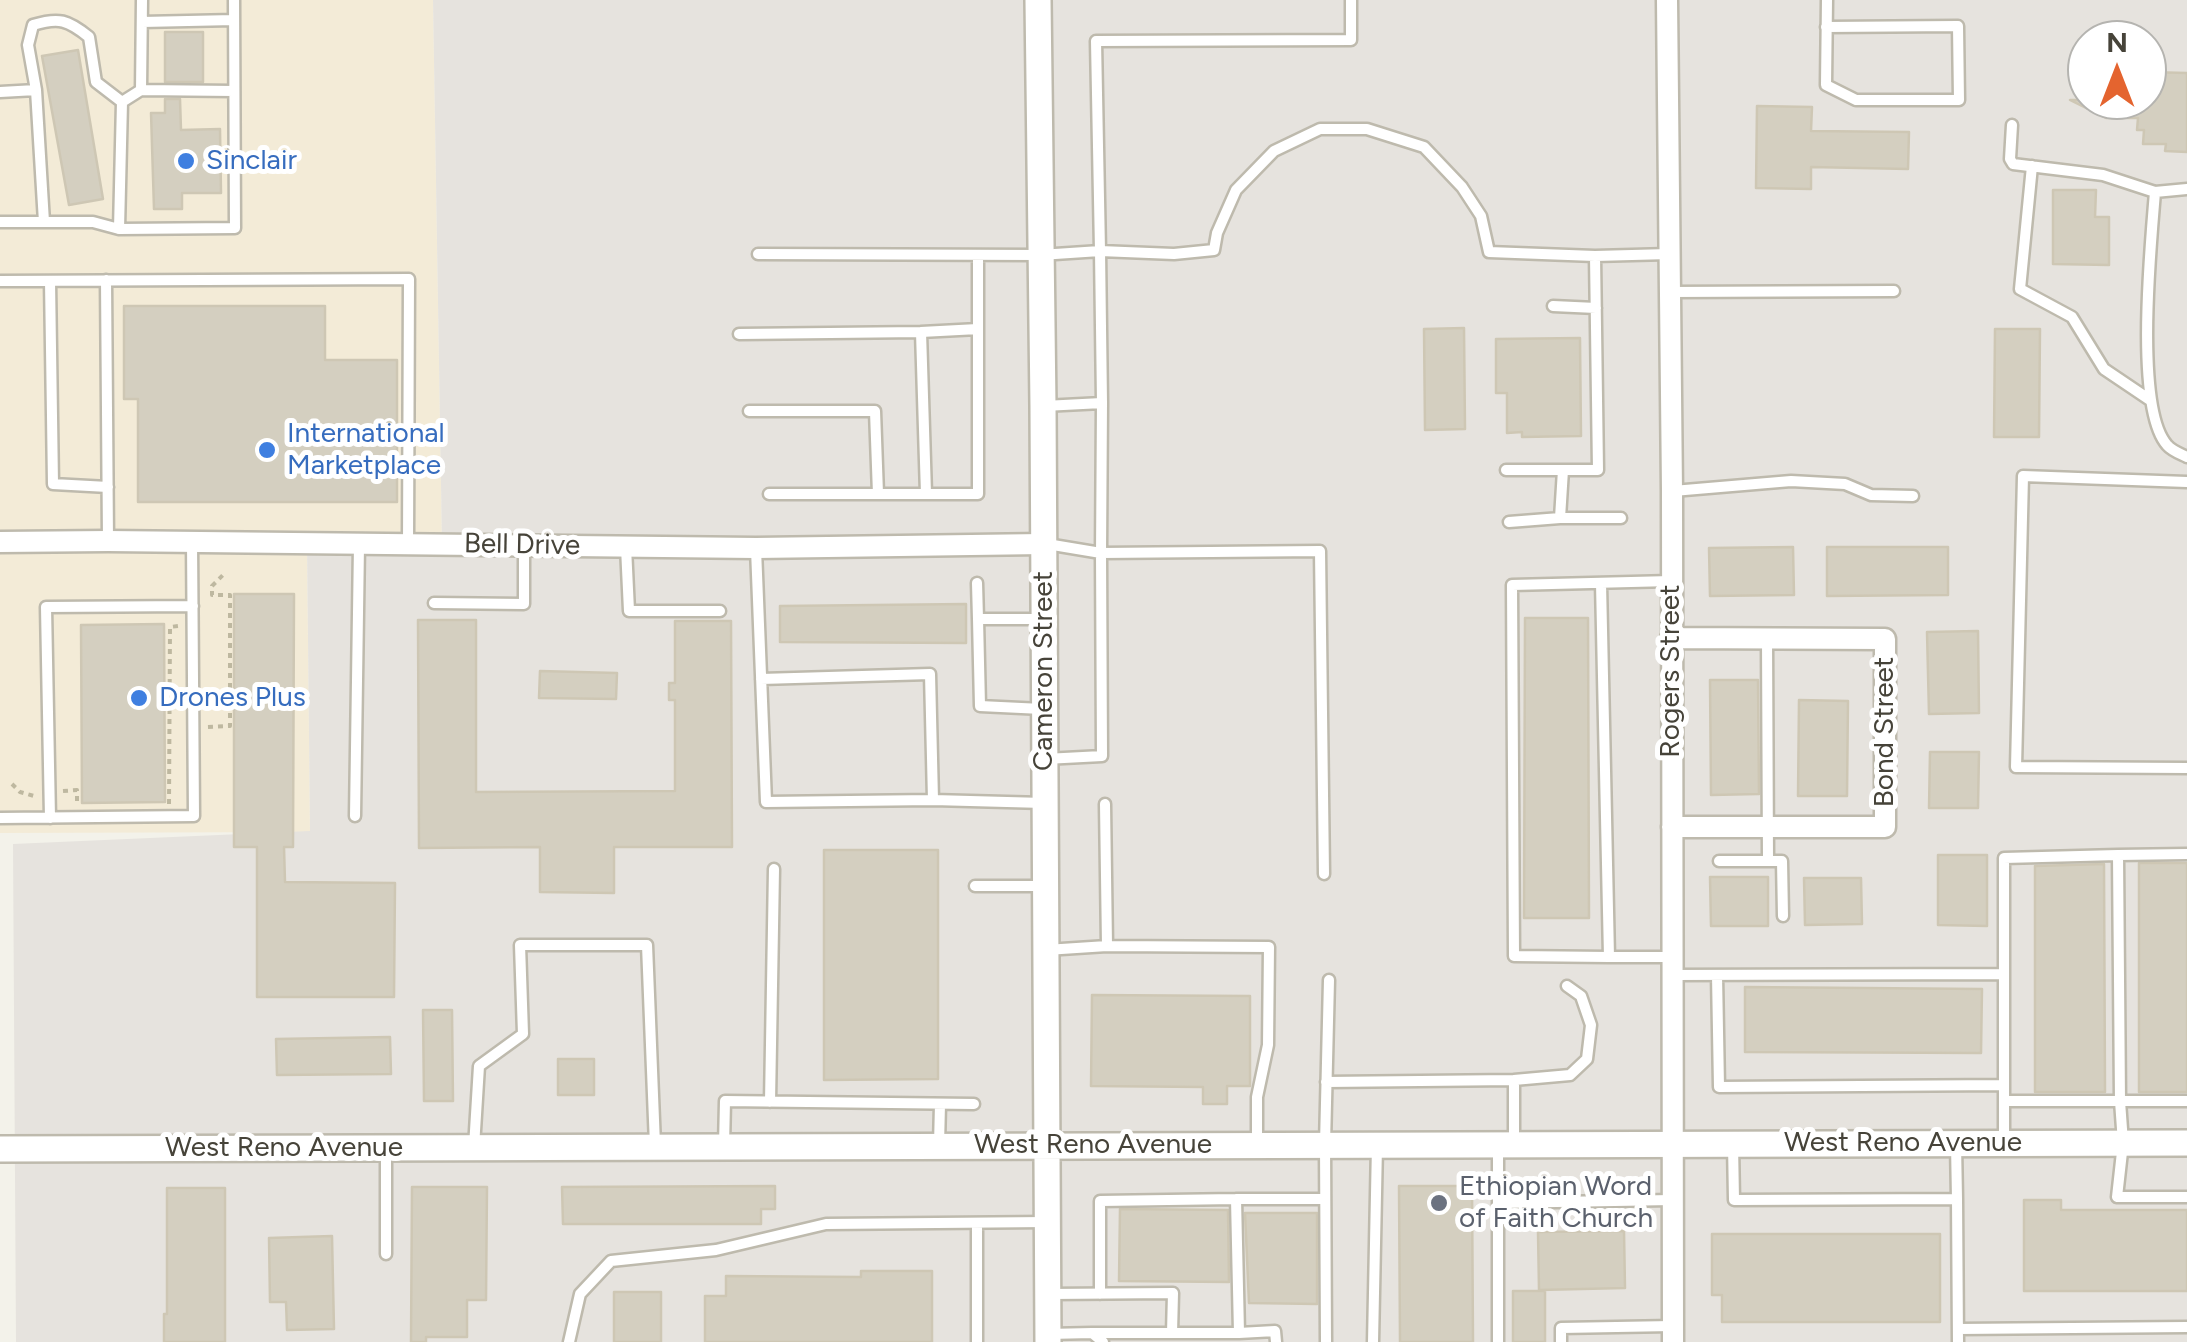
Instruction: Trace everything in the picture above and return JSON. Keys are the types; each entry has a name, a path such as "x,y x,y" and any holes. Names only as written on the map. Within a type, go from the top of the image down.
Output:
{"street":[{"name":"Cameron Street","path":"1038,0 1048,1338"},
{"name":"Rogers Street","path":"1668,0 1674,1334"},
{"name":"Bell Drive","path":"0,542 756,548 1044,544"},
{"name":"Bond Street","path":"1671,638 1885,639 1885,827 1672,827"},
{"name":"West Reno Avenue","path":"0,1149 2187,1143"}],"lane":[{"path":"141,90 142,0"},
{"path":"0,222 93,222 119,229 235,228 234,0"},
{"path":"1044,758 1102,756 1096,41 1352,40 1351,0"},
{"path":"1826,28 1958,26 1959,100 1856,100 1826,85 1826,28 1827,0"},
{"path":"44,222 36,90 28,45 33,25 48,20 70,22 89,36 96,82 122,102"},
{"path":"142,22 234,20"},
{"path":"0,92 36,90"},
{"path":"122,102 141,90 234,91"},
{"path":"119,229 122,102"},
{"path":"2012,126 2013,164 2103,176 2154,192 2187,188"},
{"path":"758,254 1040,256 1214,250 1217,233 1236,190 1274,151 1320,129 1368,129 1424,147 1462,187 1481,216 1490,252 1670,254"},
{"path":"2032,166 2020,289 2072,317 2104,370 2150,400"},
{"path":"2154,192 2148,288 2150,400 2168,446 2187,457"},
{"path":"769,494 978,494 978,255"},
{"path":"1506,470 1598,470 1595,256"},
{"path":"0,281 409,279 408,544"},
{"path":"106,280 108,541"},
{"path":"50,281 52,484 108,487"},
{"path":"1670,292 1894,291"},
{"path":"1553,306 1596,308"},
{"path":"739,334 978,329"},
{"path":"920,332 926,494"},
{"path":"1043,406 1102,403"},
{"path":"748,411 875,411 878,494"},
{"path":"1560,518 1563,470"},
{"path":"2187,482 2023,476 2016,767 2187,768"},
{"path":"1672,491 1791,482 1845,484 1872,495 1913,496"},
{"path":"1508,522 1621,518"},
{"path":"0,818 194,816 192,542"},
{"path":"355,816 359,544"},
{"path":"1044,544 1101,552 1320,550 1324,874"},
{"path":"434,603 524,604 524,545"},
{"path":"626,546 629,612 720,611"},
{"path":"756,548 766,802 1044,803"},
{"path":"1670,581 1512,585 1514,956 1608,957 1717,975 2004,974"},
{"path":"978,583 980,706 1044,709"},
{"path":"1601,583 1608,957"},
{"path":"50,818 46,606 193,606"},
{"path":"978,619 1043,619"},
{"path":"1767,638 1768,861"},
{"path":"761,679 930,674 932,800"},
{"path":"1105,804 1107,946"},
{"path":"2004,1143 2004,858 2187,854"},
{"path":"2118,855 2123,1143 2117,1196 2187,1198"},
{"path":"1720,861 1782,861 1783,916"},
{"path":"770,1102 774,869"},
{"path":"975,886 1044,886"},
{"path":"474,1148 479,1066 522,1034 520,945 647,945 655,1146"},
{"path":"1045,950 1269,946 1268,1044 1256,1097 1257,1144"},
{"path":"1717,975 1719,1087 2004,1085"},
{"path":"1326,1342 1329,980"},
{"path":"1326,1082 1514,1080 1570,1075 1586,1059 1591,1024 1582,996 1566,986"},
{"path":"1498,1342 1498,1203 1514,1080"},
{"path":"2004,1100 2187,1100"},
{"path":"724,1146 725,1101 974,1104"},
{"path":"940,1104 940,1145"},
{"path":"1956,1143 1958,1342"},
{"path":"1373,1342 1377,1144"},
{"path":"1733,1144 1734,1200 1956,1198"},
{"path":"386,1148 386,1254"},
{"path":"1236,1200 1239,1333"},
{"path":"1100,1294 1100,1201 1325,1200"},
{"path":"1498,1203 1673,1200"},
{"path":"569,1342 580,1294 611,1261 716,1250 826,1224 1048,1222"},
{"path":"977,1223 977,1342"},
{"path":"1048,1294 1173,1293 1172,1333"},
{"path":"1958,1328 2187,1327"},
{"path":"1561,1342 1561,1328 1674,1334"},
{"path":"1048,1338 1092,1333 1276,1330 1276,1342"},
{"path":"1092,1333 1103,1342"}],"path":[{"path":"194,727 230,726 230,596 212,595 212,586 225,574"},
{"path":"169,804 170,626 193,626"},
{"path":"77,790 77,804"}],"shaded area":[{"path":"0,0 433,0 442,544 307,544 310,832 0,833"},
{"path":"433,0 2187,0 2187,1342 16,1342 13,844 310,831 307,543 442,544"}],"building":[{"path":"165,32 203,32 203,82 165,82"},
{"path":"78,50 103,199 69,205 42,56"},
{"path":"2167,72 2187,73 2187,152 2165,151 2166,144 2143,144 2144,130 2137,130 2138,120 2167,120"},
{"name":"Sinclair","path":"165,99 180,99 181,130 220,129 221,193 182,193 182,209 154,209 151,113 165,113"},
{"path":"1757,106 1812,107 1811,131 1909,132 1908,169 1811,167 1811,189 1756,188"},
{"path":"2053,190 2096,190 2095,217 2109,217 2109,265 2053,264"},
{"name":"International Marketplace","path":"124,306 325,306 325,360 397,360 397,502 138,502 138,399 124,399"},
{"path":"1464,328 1465,429 1425,430 1424,329"},
{"path":"1995,329 2040,329 2039,437 1994,437"},
{"path":"1580,338 1581,436 1522,437 1522,432 1507,433 1507,393 1496,393 1496,339"},
{"path":"1793,547 1794,595 1710,596 1709,548"},
{"path":"1827,547 1948,547 1948,595 1827,596"},
{"path":"234,594 294,594 293,847 284,847 285,882 395,883 394,997 257,997 257,847 234,847"},
{"path":"966,604 966,643 780,642 780,606"},
{"path":"1525,618 1588,618 1589,918 1524,918"},
{"path":"418,620 476,620 476,792 675,791 675,700 669,700 669,683 675,683 675,621 731,621 732,847 614,847 614,893 540,892 540,847 419,848"},
{"path":"164,624 165,802 82,803 81,625"},
{"path":"1978,631 1979,713 1929,714 1927,632"},
{"path":"540,671 617,673 616,699 539,698"},
{"path":"1710,680 1758,680 1759,794 1711,795"},
{"path":"1799,700 1848,701 1847,796 1798,796"},
{"path":"1930,752 1979,752 1978,808 1929,808"},
{"path":"824,850 938,850 938,1079 824,1080"},
{"path":"1938,855 1987,855 1987,926 1938,925"},
{"path":"2139,863 2187,863 2187,1092 2139,1092"},
{"path":"2104,864 2105,1092 2035,1092 2035,866"},
{"path":"1710,877 1768,877 1768,926 1711,926"},
{"path":"1804,878 1861,878 1862,924 1805,925"},
{"path":"1745,987 1982,989 1981,1053 1745,1052"},
{"path":"1092,995 1250,996 1250,1086 1227,1086 1227,1104 1203,1104 1203,1087 1091,1086"},
{"path":"423,1010 452,1010 453,1101 424,1101"},
{"path":"390,1037 391,1074 277,1075 276,1039"},
{"path":"558,1059 594,1059 594,1095 558,1095"},
{"path":"775,1186 775,1209 761,1209 761,1224 563,1224 562,1187"},
{"path":"1399,1186 1472,1186 1473,1342 1400,1342"},
{"path":"412,1187 487,1187 486,1300 467,1300 467,1337 426,1337 426,1342 411,1342"},
{"path":"167,1188 225,1188 225,1342 164,1342"},
{"path":"2024,1200 2061,1200 2061,1210 2187,1210 2187,1291 2024,1291"},
{"path":"1120,1209 1228,1210 1229,1282 1119,1281"},
{"path":"1245,1213 1317,1213 1317,1304 1249,1303"},
{"path":"1624,1231 1625,1288 1539,1290 1538,1232"},
{"path":"1712,1234 1940,1234 1940,1322 1722,1322 1722,1295 1712,1295"},
{"path":"332,1236 334,1329 287,1330 286,1302 270,1302 269,1238"},
{"path":"861,1271 932,1271 932,1342 705,1342 705,1296 726,1296 726,1276 861,1277"},
{"path":"1513,1291 1545,1291 1545,1342 1513,1342"},
{"path":"614,1292 661,1292 661,1342 614,1342"}],"place":[{"name":"Sinclair","path":"186,161"},
{"name":"International Marketplace","path":"267,450"},
{"name":"Drones Plus","path":"139,698"},
{"name":"Ethiopian Word of Faith Church","path":"1439,1203"}]}
